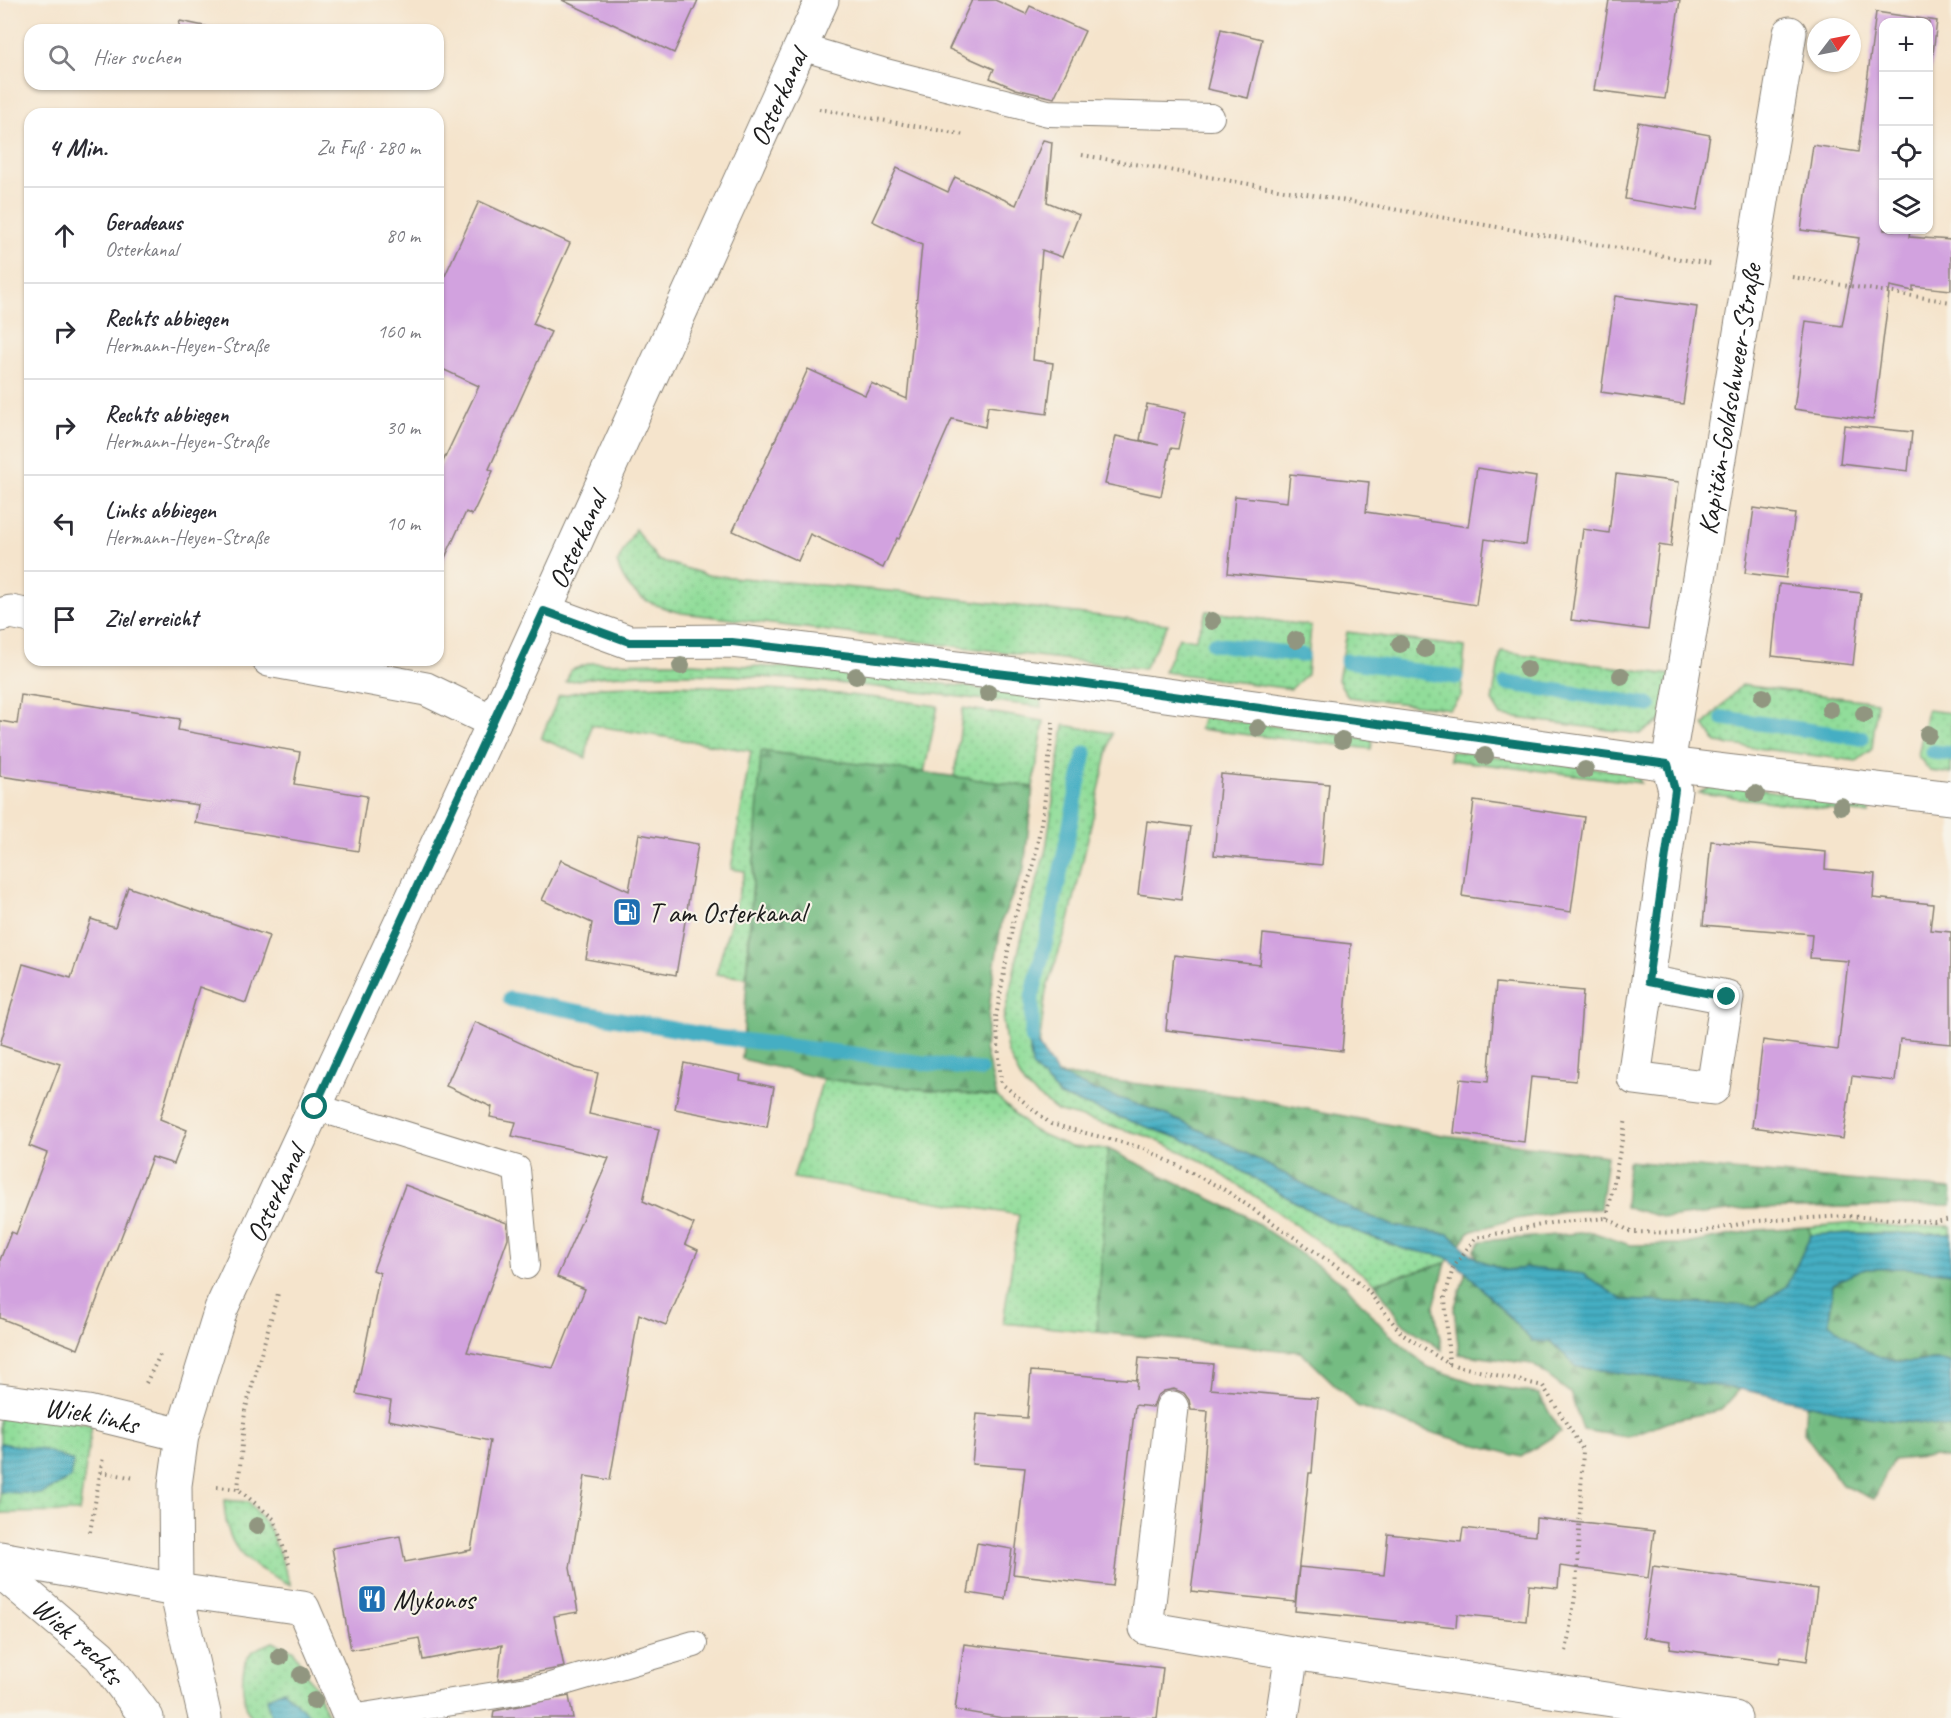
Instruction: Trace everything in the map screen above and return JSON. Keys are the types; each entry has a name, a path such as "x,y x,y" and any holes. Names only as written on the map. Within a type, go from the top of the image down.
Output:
{"street":[{"name":"Osterkanal","path":"204,1718 176,1590 176,1485 182,1435 221,1309 494,722 822,0"},
{"name":"Kapitän-Goldschweer-Straße","path":"1668,764 1790,33"},
{"path":"544,611 629,642 732,642 1057,680 1668,764 1951,798"},
{"path":"0,615 11,612 24,615"},
{"path":"301,666 426,689 494,722"},
{"path":"1648,982 1727,997 1713,1088 1634,1078 1675,790 1668,764"},
{"name":"Wiek links","path":"0,1400 88,1412 182,1435"},
{"path":"1172,1408 1146,1628 1292,1653 1559,1692 1592,1707 1735,1718"},
{"name":"Wiek rechts","path":"0,1558 176,1590 303,1608"},
{"name":"Wiek rechts","path":"0,1571 100,1656 147,1718"},
{"path":"303,1608 350,1718"},
{"path":"1282,1718 1292,1653"}],"lane":[{"path":"801,47 882,71 1048,113 1211,117"},
{"path":"315,1107 517,1170 526,1266"},
{"path":"350,1718 547,1687 694,1644"}],"path":[{"path":"776,102 967,135"},
{"path":"1072,153 1751,271 1951,302"},
{"path":"1057,680 1044,806 1033,868 1014,918 996,1017 1001,1083 1051,1124 1143,1148 1225,1190 1346,1273 1368,1291 1402,1334 1449,1364 1543,1386 1583,1450 1576,1590 1559,1692"},
{"path":"1607,1218 1634,1078"},
{"path":"1449,1364 1445,1297 1453,1268 1475,1238 1551,1223 1607,1218 1631,1232 1696,1233 1755,1221 1846,1216 1935,1222 1951,1219"},
{"path":"176,1485 238,1489 274,1520 303,1608"}],"green space":[{"path":"635,529 658,560 708,575 900,592 1168,624 1144,669 682,613 641,597 627,584 621,574 617,563"},
{"path":"1207,611 1311,626 1307,674 1291,689 1164,672 1179,637 1195,640"},
{"path":"1347,632 1465,647 1461,696 1450,709 1348,697 1338,680"},
{"path":"1501,651 1671,675 1668,716 1640,734 1501,716 1492,701"},
{"path":"670,662 831,670 1041,696 1041,707 881,688 760,677 643,674 605,676 566,682 571,670 591,663"},
{"path":"668,685 804,691 938,706 924,773 762,751 746,978 716,974 745,871 731,869 751,751 591,725 586,758 541,738 559,696 600,687"},
{"path":"1741,685 1877,702 1872,749 1857,761 1716,743 1704,725"},
{"path":"963,708 1044,721 1033,787 954,777"},
{"path":"1927,710 1951,713 1951,774 1930,771 1918,756"},
{"path":"1203,717 1373,739 1371,749 1199,729"},
{"path":"1064,725 1112,733 1069,921 1046,991 1039,1047 1057,1074 1060,1096 1195,1144 1328,1221 1404,1249 1444,1256 1449,1259 1446,1263 1375,1283 1268,1205 1200,1160 1147,1136 1057,1111 1024,1085 1007,1051 1003,1021 1021,940 1046,849"},
{"path":"761,751 1033,787 1024,869 1002,920 992,983 985,1049 997,1097 823,1079 742,1059"},
{"path":"1450,751 1636,773 1641,783 1450,760"},
{"path":"1715,783 1870,805 1869,814 1699,793"},
{"path":"1057,1074 1245,1097 1443,1135 1607,1156 1600,1209 1564,1211 1511,1220 1469,1232 1461,1244 1449,1234 1394,1226 1349,1208 1217,1138 1157,1111 1086,1087"},
{"path":"823,1079 997,1097 1032,1130 1071,1147 1108,1149 1097,1332 1003,1323 1019,1215 793,1178"},
{"path":"1108,1149 1244,1215 1345,1284 1385,1330 1428,1367 1475,1383 1539,1394 1560,1432 1521,1457 1437,1434 1357,1406 1301,1352 1097,1332"},
{"path":"1628,1161 1951,1189 1951,1205 1747,1209 1666,1218 1625,1207"},
{"path":"1856,1223 1906,1227 1951,1226 1951,1234 1811,1235 1808,1227"},
{"path":"1808,1227 1811,1235 1786,1287 1756,1306 1622,1300 1583,1274 1529,1268 1506,1270 1477,1259 1474,1251 1481,1241 1592,1232 1630,1245 1686,1244 1757,1230"},
{"path":"1446,1263 1434,1306 1442,1350 1400,1321 1375,1283"},
{"path":"1907,1268 1951,1273 1951,1363 1936,1360 1909,1362 1886,1359 1865,1350 1829,1323 1833,1284 1862,1269"},
{"path":"1466,1272 1532,1341 1551,1342 1577,1367 1740,1389 1721,1410 1668,1421 1627,1437 1583,1430 1570,1393 1532,1364 1459,1354 1454,1309"},
{"path":"1806,1404 1862,1416 1951,1428 1951,1459 1934,1456 1893,1460 1874,1499 1842,1485 1804,1433"},
{"path":"0,1407 92,1425 79,1512 0,1513"},
{"path":"224,1500 249,1502 270,1529 291,1585 262,1570 241,1554 229,1532"},
{"path":"273,1642 293,1650 316,1689 329,1718 250,1718 244,1694 244,1668 251,1653"}],"water":[{"path":"1032,1018 1039,1047 1057,1074 1086,1087 1157,1111 1217,1138 1349,1208 1394,1226 1449,1234 1477,1259 1505,1270 1529,1268 1583,1274 1623,1300 1756,1306 1786,1287 1811,1235 1951,1234 1951,1273 1907,1268 1862,1269 1833,1284 1829,1322 1865,1350 1886,1359 1909,1362 1941,1360 1951,1363 1951,1428 1862,1416 1740,1389 1577,1367 1551,1342 1532,1341 1466,1272 1444,1256 1404,1249 1328,1221 1195,1144 1060,1096 1032,1066 1027,1030"},
{"path":"0,1443 44,1450 73,1461 71,1478 42,1494 0,1492"},
{"path":"283,1690 310,1718 271,1718 267,1698"}],"building":[{"path":"562,0 698,0 674,53"},
{"path":"972,0 995,0 1026,14 1030,6 1085,31 1054,98 1016,89 990,78 994,69 949,49"},
{"path":"1609,0 1680,0 1665,99 1594,90"},
{"path":"1876,12 1917,18 1879,18 1879,234 1909,234 1909,237 1951,240 1951,290 1913,286 1913,291 1890,286 1873,420 1794,409 1806,321 1842,326 1859,238 1801,230 1813,145 1858,152"},
{"path":"1933,20 1937,21 1933,53"},
{"path":"1221,29 1262,39 1248,98 1207,89"},
{"path":"1638,122 1710,135 1697,211 1625,199"},
{"path":"1043,140 1052,142 1047,202 1079,215 1062,257 1042,250 1033,360 1053,363 1047,414 988,406 985,427 952,419 899,539 897,538 883,568 810,534 798,561 733,531 808,369 865,395 871,383 907,399 922,245 872,221 897,168 948,192 955,177 1016,205"},
{"path":"479,201 570,243 533,324 551,332 489,469 493,471 472,515 466,512 444,560 444,459 479,386 444,370 444,278"},
{"path":"1615,296 1697,307 1683,404 1601,392"},
{"path":"1147,404 1186,412 1178,449 1171,448 1161,496 1105,484 1116,436 1159,445 1140,440"},
{"path":"1844,425 1912,432 1908,471 1840,463"},
{"path":"1477,468 1536,477 1526,545 1485,539 1476,605 1351,585 1228,573 1235,496 1287,502 1290,474 1369,482 1366,512 1468,527"},
{"path":"1616,474 1679,482 1671,547 1659,545 1648,630 1571,620 1583,529 1609,533"},
{"path":"1754,508 1795,514 1786,578 1745,573"},
{"path":"1779,584 1861,593 1853,665 1772,656"},
{"path":"21,695 180,719 178,730 300,752 294,784 367,796 358,851 195,823 198,805 0,776 0,721 17,724"},
{"path":"1221,774 1329,784 1322,865 1214,855"},
{"path":"1474,801 1584,817 1571,912 1462,896"},
{"path":"1147,821 1191,827 1181,900 1138,894"},
{"name":"T am Osterkanal","path":"639,834 698,844 676,975 586,959 592,923 542,900 561,860 629,891"},
{"path":"1711,841 1826,852 1825,869 1875,874 1873,898 1933,904 1930,930 1951,932 1951,1044 1900,1039 1895,1081 1852,1076 1843,1139 1752,1127 1763,1040 1838,1050 1848,961 1810,958 1812,934 1703,925"},
{"path":"128,887 269,936 246,1003 199,987 160,1119 187,1130 174,1164 152,1157 78,1349 0,1318 0,1260 11,1232 16,1234 47,1153 29,1146 60,1064 0,1045 23,964 71,978 91,919 115,927"},
{"path":"1263,934 1351,944 1342,1051 1166,1030 1174,955 1260,965"},
{"path":"1496,983 1583,991 1576,1081 1531,1077 1524,1142 1454,1133 1460,1079 1488,1082"},
{"path":"475,1022 575,1068 598,1073 589,1114 659,1129 643,1201 694,1224 685,1244 698,1250 666,1325 639,1314 610,1480 585,1476 570,1568 578,1612 554,1616 564,1667 498,1680 502,1645 423,1660 419,1638 351,1650 332,1548 400,1536 405,1562 471,1550 490,1441 388,1420 391,1401 356,1394 380,1273 373,1270 405,1185 507,1223 508,1238 467,1352 553,1368 585,1289 557,1277 609,1158 512,1136 516,1122 490,1117 492,1107 446,1086"},
{"path":"684,1063 741,1075 740,1080 774,1087 767,1127 675,1109"},
{"path":"1139,1358 1213,1364 1210,1389 1318,1398 1312,1473 1309,1473 1295,1602 1191,1591 1200,1522 1208,1411 1191,1410 1189,1400 1184,1393 1174,1389 1164,1391 1157,1396 1153,1407 1135,1405 1113,1586 1013,1574 1025,1468 972,1464 977,1414 1027,1418 1031,1371 1137,1380"},
{"path":"1536,1518 1654,1531 1648,1578 1560,1566 1558,1588 1529,1585 1526,1621 1457,1614 1456,1627 1295,1611 1299,1567 1384,1575 1388,1534 1461,1542 1463,1528 1535,1536"},
{"path":"977,1543 1012,1549 1005,1599 968,1593"},
{"path":"1653,1566 1817,1589 1807,1661 1781,1657 1779,1663 1670,1648 1671,1641 1643,1637"},
{"path":"964,1644 1163,1668 1157,1718 1003,1718 955,1710"},
{"path":"569,1696 573,1718 493,1718 494,1711"}],"waterway":[{"path":"1214,644 1302,655"},
{"path":"1347,661 1456,677"},
{"path":"1506,683 1650,705"},
{"path":"1723,718 1862,738"},
{"path":"1933,752 1951,754"},
{"path":"1032,1038 1032,997 1085,753"},
{"path":"510,999 717,1037 980,1070"}],"place":[{"name":"T am Osterkanal","path":"627,912"},
{"name":"Mykonos","path":"372,1599"}],"route":[{"path":"315,1107 544,611 629,642 732,642 1057,680 1668,764 1675,790 1648,982 1727,997"}]}
